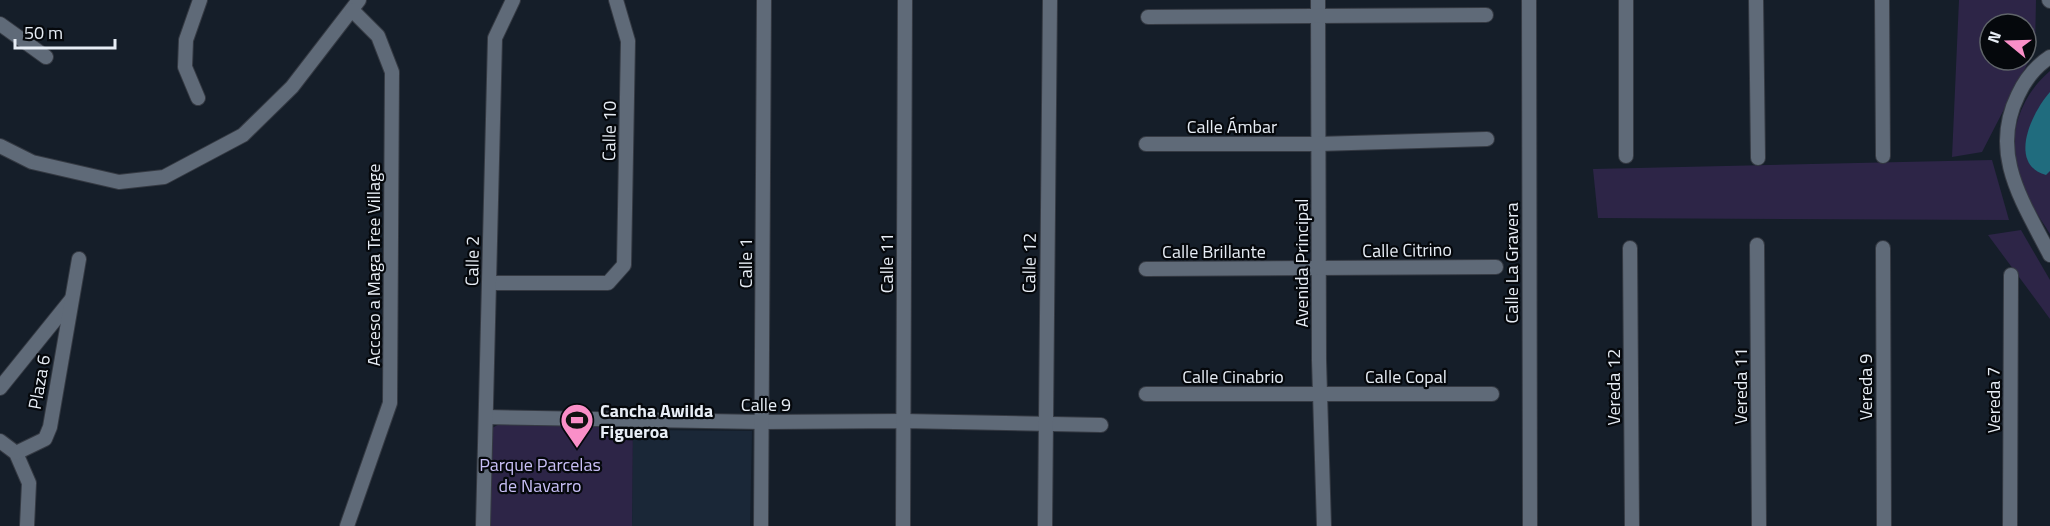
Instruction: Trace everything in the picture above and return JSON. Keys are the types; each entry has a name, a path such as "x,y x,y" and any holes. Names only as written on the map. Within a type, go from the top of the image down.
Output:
{"street":[{"path":"198,98 185,67 186,40 200,0"},
{"name":"Calle 2","path":"483,526 495,38 513,0"},
{"name":"Calle 10","path":"490,283 608,283 624,265 628,41 616,0"},
{"name":"Calle 1","path":"761,526 765,0"},
{"name":"Calle 11","path":"903,526 905,0"},
{"name":"Calle 12","path":"1045,526 1050,0"},
{"name":"Avenida Principal","path":"1318,0 1320,394 1324,526"},
{"name":"Calle La Gravera","path":"1529,0 1530,526"},
{"path":"1626,0 1626,156"},
{"path":"1756,0 1758,158"},
{"path":"1882,0 1883,156"},
{"path":"0,146 32,162 119,182 164,177 243,135 292,87 355,5"},
{"name":"Acceso a Maga Tree Village","path":"347,526 390,403 392,72 378,36 355,5"},
{"path":"1148,17 1486,15"},
{"path":"0,24 46,57"},
{"path":"2050,57 2041,62 2023,84 2010,112 2005,146 2010,174 2050,255"},
{"name":"Calle Ámbar","path":"1146,144 1318,144 1487,139"},
{"name":"Vereda 11","path":"1757,245 1759,526"},
{"name":"Vereda 12","path":"1630,248 1632,526"},
{"name":"Vereda 9","path":"1883,248 1884,526"},
{"name":"Plaza 6","path":"16,453 45,439 50,427 79,259"},
{"name":"Calle Citrino","path":"1319,269 1496,267"},
{"name":"Calle Brillante","path":"1146,269 1319,269"},
{"name":"Vereda 7","path":"2010,526 2011,275"},
{"name":"Plaza 6","path":"0,388 72,298"},
{"name":"Calle Cinabrio","path":"1146,394 1320,394"},
{"name":"Calle Copal","path":"1320,394 1492,394"},
{"name":"Calle 9","path":"486,417 762,422 903,421 1101,424"},
{"path":"0,441 16,453 29,483 27,526"}],"shaded area":[{"path":"633,430 752,431 750,526 632,526"}],"green space":[{"path":"1959,0 2036,0 2036,12 1978,12 1978,72 2023,72 1982,152 1952,157"},
{"path":"2050,71 2050,234 2019,183 2013,148 2023,105"},
{"path":"1992,160 2009,220 1598,218 1593,169"},
{"path":"2021,230 2050,280 2050,319 1988,235"},
{"name":"Parque Parcelas de Navarro","path":"503,422 633,425 632,526 486,526 489,436 492,428"}],"water":[{"path":"2050,92 2050,171 2046,175 2034,169 2025,149 2036,112"}],"place":[{"name":"Cancha Awilda Figueroa","path":"577,449"}]}
